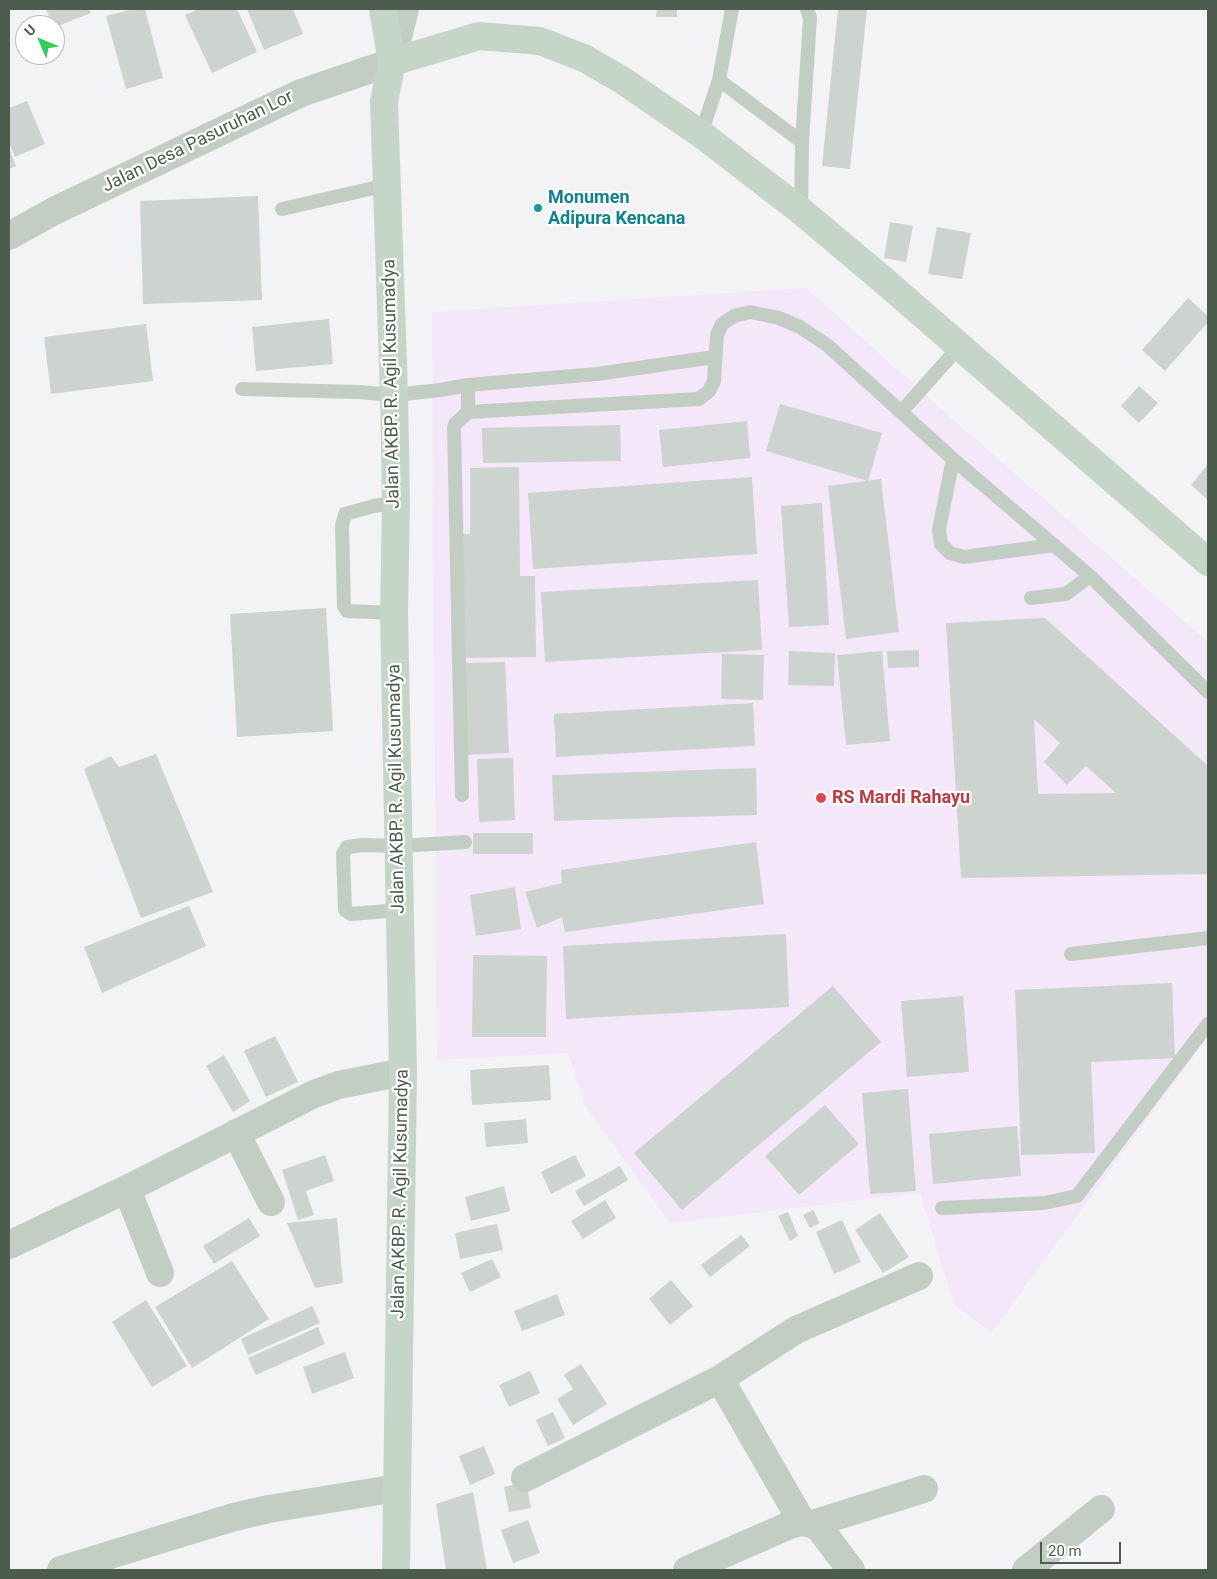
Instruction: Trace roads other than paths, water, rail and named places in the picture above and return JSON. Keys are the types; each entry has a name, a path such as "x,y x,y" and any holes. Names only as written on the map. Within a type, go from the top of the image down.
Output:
{"main road":[{"name":"Jalan AKBP. R. Agil Kusumadya","path":"383,9 392,62 384,102 394,396 396,502 394,614 403,1072 396,1570"},
{"path":"392,62 479,36 540,41 584,58 622,80 701,134 801,211 1206,555"}],"street":[{"path":"392,62 405,9"},
{"name":"Jalan Desa Pasuruhan Lor","path":"9,236 54,211 301,93 392,62"},
{"path":"9,1246 127,1189 314,1094 339,1085 403,1072"},
{"path":"236,1133 271,1202"},
{"path":"127,1189 160,1273"},
{"path":"525,1478 720,1379 796,1330 919,1276"},
{"path":"720,1379 807,1523 820,1529 851,1570"},
{"path":"62,1570 234,1517 269,1509 397,1488"},
{"path":"688,1570 790,1524 807,1523 924,1489"},
{"path":"1026,1570 1100,1509"}],"lane":[{"path":"701,134 719,80 732,9"},
{"path":"801,211 802,142 810,18 807,9"},
{"path":"719,80 802,142"},
{"path":"282,209 387,185"},
{"path":"462,795 455,424 468,412 699,399 709,391 714,381 714,357 717,335 722,324 734,316 750,312 779,318 800,327 828,345 953,459 1090,576 1208,692"},
{"path":"901,412 959,347"},
{"path":"242,389 359,392 394,396 468,385 597,374 714,357"},
{"path":"468,385 468,412"},
{"path":"953,459 939,530 942,544 950,553 964,557 1054,545"},
{"path":"394,614 347,611 344,606 342,526 345,514 396,502"},
{"path":"1031,598 1066,594 1090,576"},
{"path":"400,910 351,914 345,910 342,854 347,847 465,842"},
{"path":"1071,954 1208,938"},
{"path":"942,1208 1044,1203 1077,1196 1208,1024"}],"place":[{"name":"Monumen Adipura Kencana","path":"538,208"},
{"name":"RS Mardi Rahayu","path":"821,798"}]}
